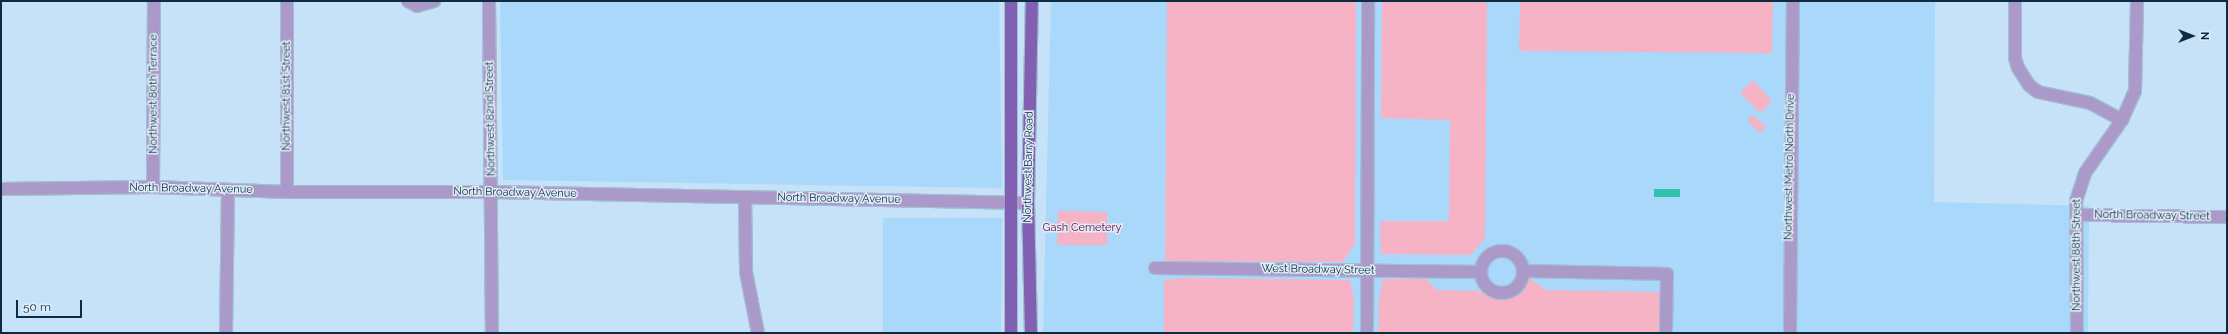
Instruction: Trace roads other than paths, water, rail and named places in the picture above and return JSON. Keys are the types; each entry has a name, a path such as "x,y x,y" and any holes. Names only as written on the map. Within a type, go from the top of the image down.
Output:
{"main road":[{"name":"Northwest Barry Road","path":"1011,1 1011,333"},
{"path":"1024,1 1025,13 1032,32"},
{"name":"Northwest Barry Road","path":"1031,333 1028,203 1032,1"}],"street":[{"name":"Northwest 80th Terrace","path":"153,187 154,1"},
{"name":"Northwest 81st Street","path":"287,1 287,192"},
{"path":"408,1 417,6 434,1"},
{"name":"Northwest 82nd Street","path":"489,1 492,192 492,333"},
{"path":"1367,333 1368,1"},
{"name":"Northwest Metro North Drive","path":"1790,333 1792,1"},
{"path":"2015,1 2015,58 2023,77 2038,92 2081,100 2122,120"},
{"name":"Northwest 88th Street","path":"2077,333 2076,201 2085,173 2122,120 2131,103 2136,78 2136,1"},
{"name":"North Broadway Avenue","path":"1,189 153,187 287,192 492,192 1028,203"},
{"path":"226,333 228,190"},
{"path":"744,197 746,272 758,333"},
{"name":"North Broadway Street","path":"2076,215 2227,217"},
{"path":"1502,252 1515,256 1522,271 1517,286 1502,293 1488,287 1481,272 1486,259 1493,254 1502,252"},
{"name":"West Broadway Street","path":"1155,268 1481,272"},
{"path":"1522,271 1667,274 1666,333"}],"park label":[{"name":"Gash Cemetery","path":"1082,228"}]}
